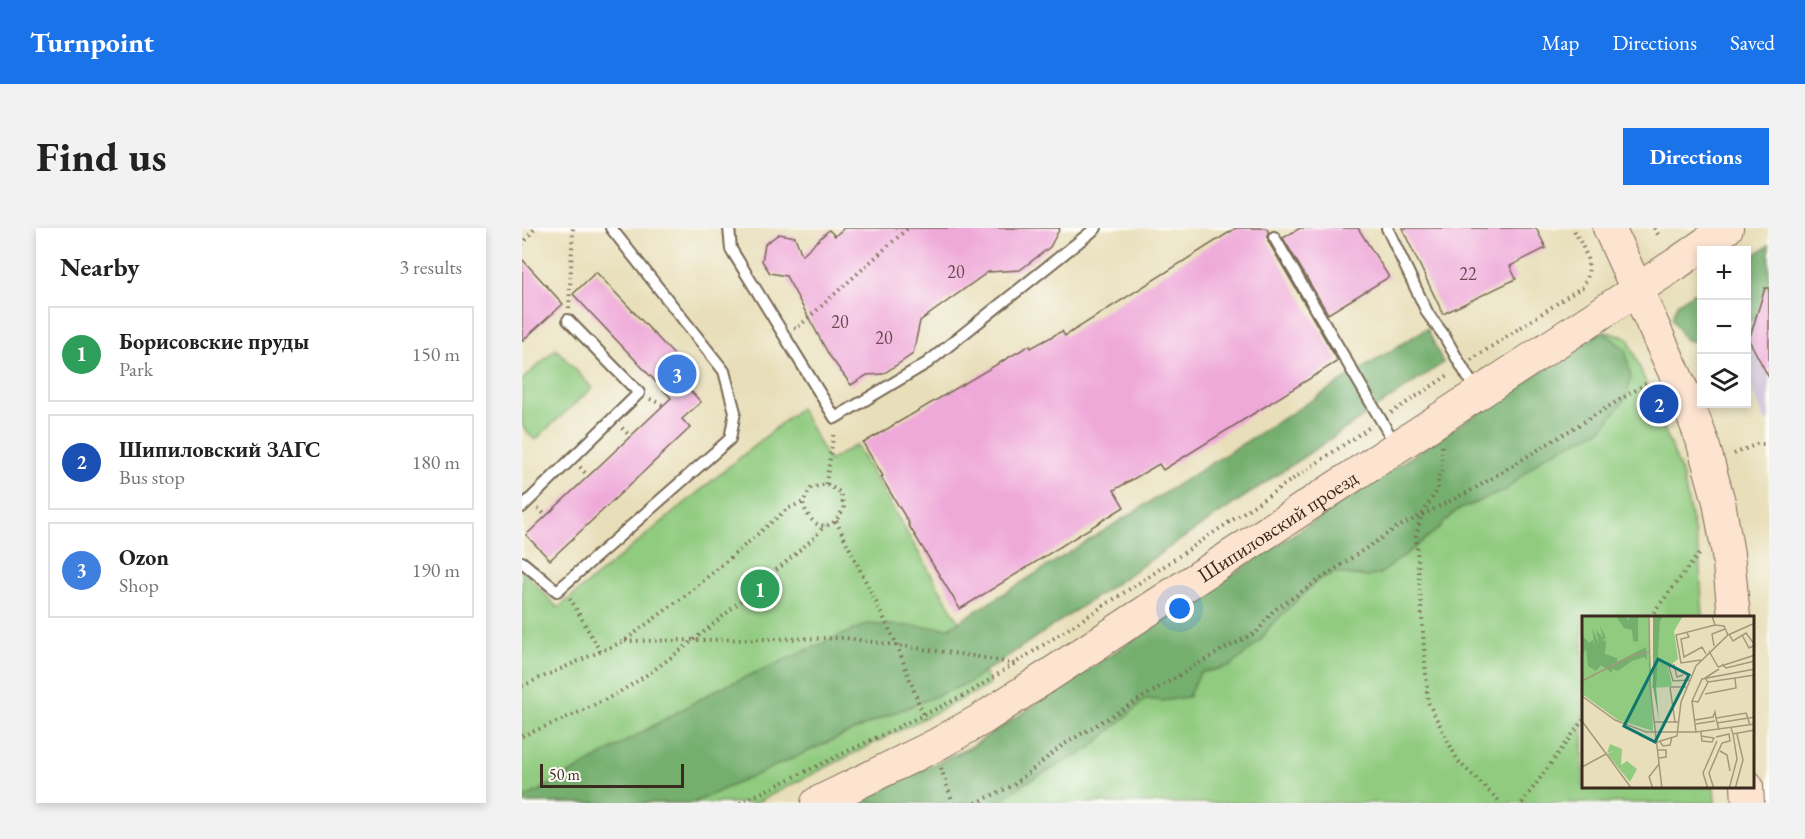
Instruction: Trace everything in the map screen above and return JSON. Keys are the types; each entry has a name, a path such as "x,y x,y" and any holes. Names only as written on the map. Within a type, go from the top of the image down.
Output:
{"main road":[{"path":"1609,228 1686,398 1702,440 1719,502 1728,554 1734,616"},
{"name":"Шипиловский проезд","path":"817,803 934,746 982,719 1676,264 1727,228"},
{"path":"1747,788 1748,803"}],"lane":[{"path":"522,562 557,591 730,439 735,412 724,371 611,228"},
{"path":"729,228 731,249 835,418 927,363 1096,228"},
{"path":"1387,228 1428,314 1443,334 1478,394"},
{"path":"1274,237 1397,447"},
{"path":"522,507 639,393 568,320"}],"path":[{"path":"523,242 535,228"},
{"path":"568,320 573,228"},
{"path":"796,329 908,228"},
{"path":"740,803 969,693 1142,581 1582,287 1589,274 1590,266 1573,228"},
{"path":"1654,228 1659,236"},
{"path":"976,803 1012,786 1063,746 1220,651 1257,632 1273,611 1396,528 1474,489 1647,383"},
{"path":"1734,454 1757,444 1769,444"},
{"path":"826,484 834,445"},
{"path":"1442,445 1442,470 1438,477 1438,489 1422,514 1416,535 1428,702 1458,761 1501,803"},
{"path":"522,686 624,641 690,592 787,509 803,502 811,488 826,484 840,492 844,507 836,521 825,525 814,538 693,640 644,677 607,699 522,736"},
{"path":"803,502 805,514 814,522 825,525"},
{"path":"836,521 897,645 929,732"},
{"path":"1651,616 1699,554"},
{"path":"563,586 601,652"},
{"path":"624,641 845,638 1014,664"},
{"path":"1522,803 1582,721"},
{"path":"938,759 952,803"}],"shaded area":[{"path":"1769,282 1769,423 1765,421 1751,387 1751,306"}],"green space":[{"path":"1769,245 1769,310 1751,320 1751,300 1751,257"},
{"path":"1697,291 1697,343 1684,339 1672,318 1677,304"},
{"path":"1427,328 1443,363 968,683 884,717 693,803 522,803 522,798 539,791 716,690 867,624 949,628"},
{"path":"1602,331 1628,338 1682,474 1699,554 1703,616 1582,616 1582,788 1714,788 1715,803 851,803 971,747"},
{"path":"1602,331 1625,349 1631,378 1626,398 1602,429 1545,456 1506,490 1456,511 1437,530 1380,574 1368,577 1335,573 1319,579 1271,625 1260,641 1231,666 1200,673 1188,697 1162,701 1146,699 1089,749 1025,783 997,803 851,803 971,747"},
{"path":"556,349 592,388 535,440 522,426 522,380"},
{"path":"800,408 829,461 856,445 956,617 990,685 755,803 522,803 522,570 558,608"}],"building":[{"path":"844,228 1060,228 1050,247 1020,270 988,272 920,321 913,354 883,374 867,375 851,385 829,355 786,276 770,273 762,261 765,244 779,234 795,237 802,255 829,230 835,236"},
{"path":"1236,228 1266,228 1269,232 1268,241 1338,361 1163,470 1159,464 1114,490 1124,507 960,609 908,524 863,443 1030,345 1031,348 1062,331 1065,336"},
{"path":"1300,228 1358,228 1389,277 1328,314 1283,238"},
{"path":"1402,228 1536,228 1546,248 1510,266 1516,279 1443,314"},
{"path":"522,259 563,304 522,341"},
{"path":"596,272 694,376 685,385 701,402 682,419 690,428 550,560 526,535 671,398 573,294"},
{"path":"1765,288 1769,288 1769,378 1751,344 1751,334"}],"place":[{"name":"Ozon","path":"677,374"},
{"name":"Шипиловский ЗАГС","path":"1659,404"},
{"name":"Борисовские пруды","path":"760,589"}]}
